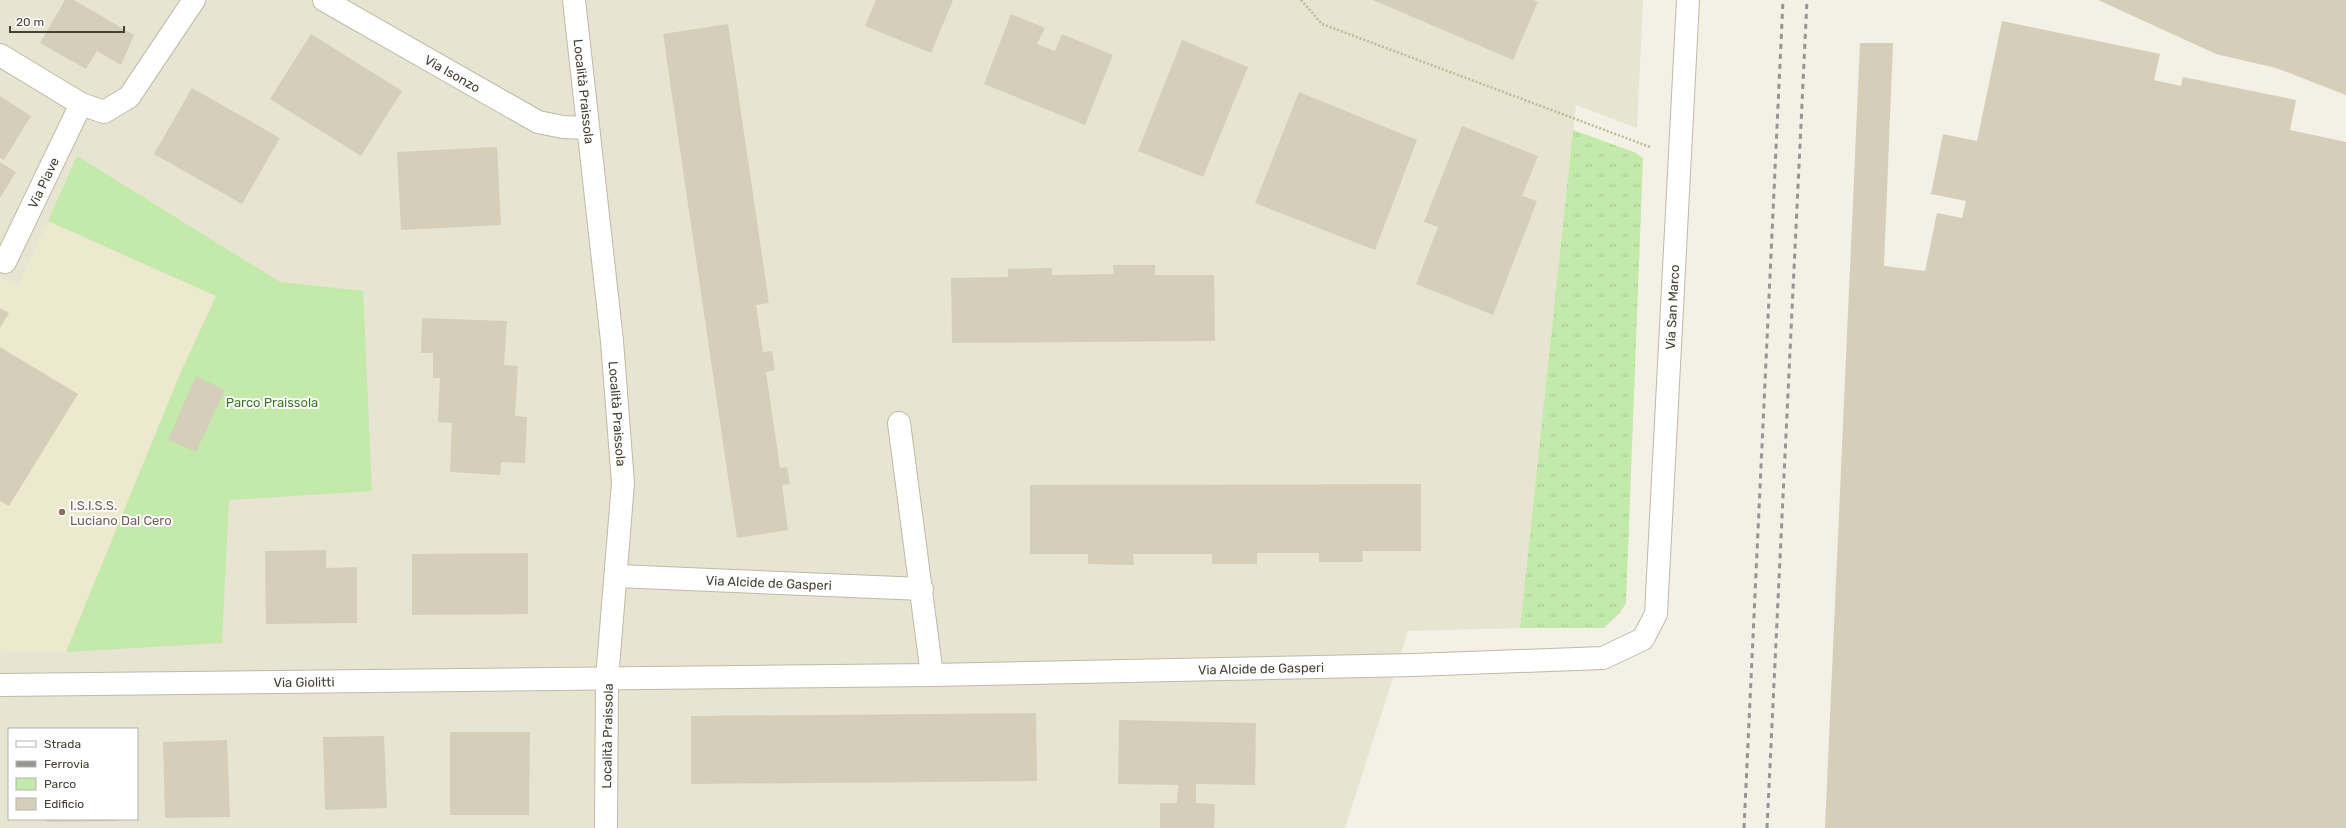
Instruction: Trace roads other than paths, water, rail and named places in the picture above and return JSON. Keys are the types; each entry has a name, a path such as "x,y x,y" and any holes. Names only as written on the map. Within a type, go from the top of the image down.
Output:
{"street":[{"path":"0,55 81,104 104,112 130,97 194,0"},
{"name":"Via Isonzo","path":"324,0 538,122 563,128 587,128"},
{"name":"Località Praissola","path":"574,0 587,128 612,341 623,483 617,576 607,679 606,828"},
{"name":"Via San Marco","path":"1656,614 1681,158 1688,0"},
{"name":"Via Piave","path":"4,262 81,104"},
{"path":"899,423 922,589 932,675"},
{"name":"Via Alcide de Gasperi","path":"617,576 922,589"},
{"name":"Via Alcide de Gasperi","path":"607,679 932,675 1414,665 1603,658 1643,639 1656,614"},
{"name":"Via Giolitti","path":"0,685 607,679"}],"railway":[{"path":"1744,828 1783,0"},
{"path":"1767,828 1807,0"}],"place":[{"name":"I.S.I.S.S. Luciano Dal Cero","path":"62,512"}],"park label":[{"name":"Parco Praissola","path":"272,402"}]}
